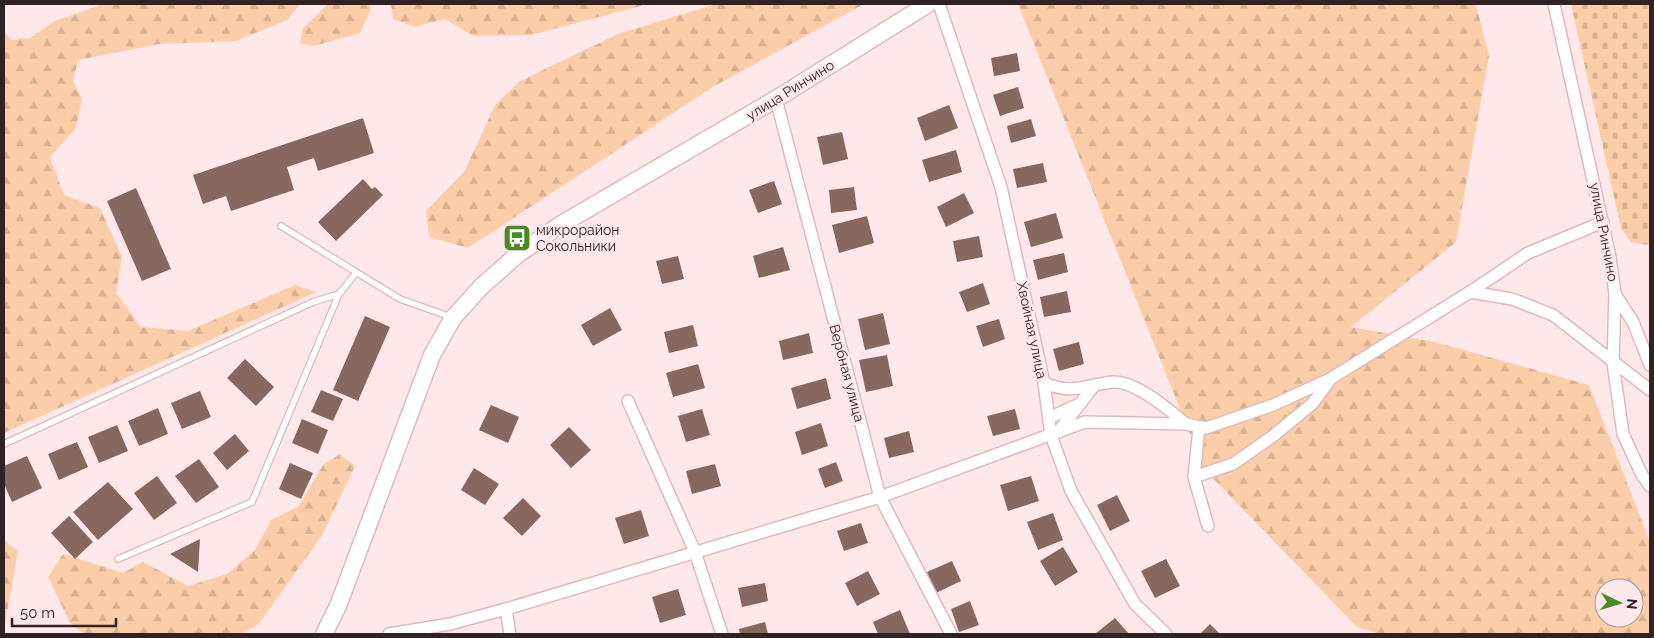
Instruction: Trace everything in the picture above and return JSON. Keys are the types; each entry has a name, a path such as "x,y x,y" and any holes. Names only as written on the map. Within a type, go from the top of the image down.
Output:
{"street":[{"name":"улица Ринчино","path":"324,634 338,606 432,355 452,318 481,287 517,255 560,225 776,99 928,4"},
{"name":"Хвойная улица","path":"940,4 1001,187 1044,383 1049,418 1071,491 1135,604 1166,634"},
{"name":"улица Ринчино","path":"1554,4 1610,257 1615,294 1613,363 1623,434 1642,475 1650,486"},
{"name":"Вербная улица","path":"776,99 880,497 950,634"},
{"path":"389,634 450,624 506,609 880,497 1085,422 1186,424 1206,428 1273,405 1330,379 1470,292 1528,253 1603,222"},
{"path":"1470,292 1512,299 1553,315 1650,390"},
{"path":"1615,294 1633,322 1650,365"},
{"path":"1194,477 1233,464 1273,436 1314,403 1330,379"},
{"path":"1044,383 1066,390 1114,382 1131,386 1168,409 1186,424"},
{"path":"1054,434 1093,387"},
{"path":"628,401 695,552 722,634"},
{"path":"1049,418 1079,405"},
{"path":"1199,426 1194,477 1208,526"},
{"path":"506,609 510,634"}],"lane":[{"path":"281,226 400,299 452,318"},
{"path":"118,559 252,502 339,294 356,273"},
{"path":"4,444 313,302 339,294"}],"green space":[{"path":"104,4 300,4 287,20 236,41 159,44 78,60 73,81 82,99 76,128 50,157 64,195 100,208 122,257 116,293 141,327 188,331 295,285 316,292 4,433 4,31 11,40 30,38 55,21"},
{"path":"328,4 369,4 371,9 360,33 314,46 300,43 303,28"},
{"path":"391,4 648,4 531,35 473,36 445,19 414,27 393,19"},
{"path":"716,4 864,4 711,88 468,248 429,237 426,211 464,172 495,105 520,81 618,34"},
{"path":"1018,4 1476,4 1489,56 1456,242 1351,327 1435,342 1589,385 1650,542 1650,634 1379,634 1357,627 1204,469"},
{"path":"1571,4 1650,4 1650,244 1647,245 1631,242 1621,228"},
{"path":"340,454 355,466 322,535 259,624 241,634 84,634 70,623 48,577 63,554 123,573 143,562 188,586 227,574 255,550 271,520 299,506 323,465"},
{"path":"4,540 18,551 4,630"}],"building":[{"path":"1017,53 1020,71 994,76 991,58"},
{"path":"1018,87 1024,108 1000,116 993,95"},
{"path":"949,105 958,128 925,141 917,118"},
{"path":"363,118 374,153 318,171 314,158 287,167 294,190 231,211 226,196 203,204 193,175"},
{"path":"1031,119 1036,136 1011,143 1007,126"},
{"path":"842,132 848,159 823,165 817,137"},
{"path":"956,150 962,172 929,182 922,160"},
{"path":"1043,163 1047,182 1017,188 1013,169"},
{"path":"363,179 372,189 375,187 383,195 336,241 318,222"},
{"path":"774,181 782,204 758,213 749,190"},
{"path":"854,187 857,210 831,213 829,190"},
{"path":"136,188 171,269 142,281 107,201"},
{"path":"964,193 974,213 946,227 937,207"},
{"path":"1056,213 1063,238 1031,247 1024,222"},
{"path":"867,216 874,243 839,253 832,225"},
{"path":"979,236 983,257 957,262 953,241"},
{"path":"783,247 790,270 759,278 753,256"},
{"path":"1064,253 1068,272 1038,280 1033,260"},
{"path":"678,256 684,279 662,284 656,261"},
{"path":"983,283 990,304 967,312 959,292"},
{"path":"1067,291 1071,312 1044,317 1040,297"},
{"path":"610,308 622,330 593,346 581,325"},
{"path":"883,313 890,344 865,350 858,319"},
{"path":"365,316 390,327 358,401 333,390"},
{"path":"999,319 1005,339 983,347 976,326"},
{"path":"693,325 698,346 669,353 664,332"},
{"path":"809,333 813,353 783,360 779,341"},
{"path":"1079,342 1084,364 1059,371 1053,349"},
{"path":"887,355 893,386 866,392 859,360"},
{"path":"245,359 274,387 256,406 227,378"},
{"path":"698,364 705,388 673,397 666,373"},
{"path":"826,378 831,399 797,409 791,388"},
{"path":"321,390 343,399 333,421 311,412"},
{"path":"200,391 211,417 182,429 171,403"},
{"path":"491,405 519,417 508,443 479,430"},
{"path":"158,408 168,434 139,446 128,421"},
{"path":"702,409 710,435 686,442 678,416"},
{"path":"1015,409 1020,429 993,436 987,416"},
{"path":"302,419 328,430 318,454 292,443"},
{"path":"821,423 828,446 802,455 795,432"},
{"path":"117,425 128,451 99,463 88,437"},
{"path":"569,427 591,450 571,468 550,445"},
{"path":"909,431 914,452 889,458 884,438"},
{"path":"235,434 249,451 227,470 213,453"},
{"path":"77,442 88,467 59,480 48,454"},
{"path":"27,456 42,488 12,502 4,484 4,466"},
{"path":"199,459 219,487 196,503 175,476"},
{"path":"836,462 843,481 825,488 818,469"},
{"path":"290,463 313,473 301,499 279,489"},
{"path":"715,464 721,486 692,494 686,471"},
{"path":"474,468 499,484 485,505 461,490"},
{"path":"157,476 177,503 154,520 134,493"},
{"path":"1031,476 1039,501 1008,511 1000,485"},
{"path":"108,482 133,509 98,540 73,512"},
{"path":"1117,495 1130,521 1110,531 1097,505"},
{"path":"523,498 541,516 522,536 503,518"},
{"path":"641,510 649,536 624,544 615,518"},
{"path":"1053,513 1063,540 1038,550 1027,522"},
{"path":"69,516 93,542 75,559 51,533"},
{"path":"861,523 868,543 844,551 837,531"},
{"path":"200,539 198,572 170,554"},
{"path":"1063,547 1078,572 1055,586 1040,561"},
{"path":"1166,559 1180,586 1155,598 1141,571"},
{"path":"952,561 961,581 936,593 927,572"},
{"path":"868,571 880,594 857,606 845,583"},
{"path":"765,583 768,601 742,607 738,588"},
{"path":"678,589 686,615 660,623 652,597"},
{"path":"970,601 979,625 959,632 951,609"},
{"path":"900,610 910,634 878,634 873,622"},
{"path":"1115,618 1129,634 1095,634"},
{"path":"765,622 768,634 740,634 739,629"},
{"path":"1210,624 1220,634 1200,634"}],"place":[{"name":"микрорайон Сокольники","path":"517,238"}]}
